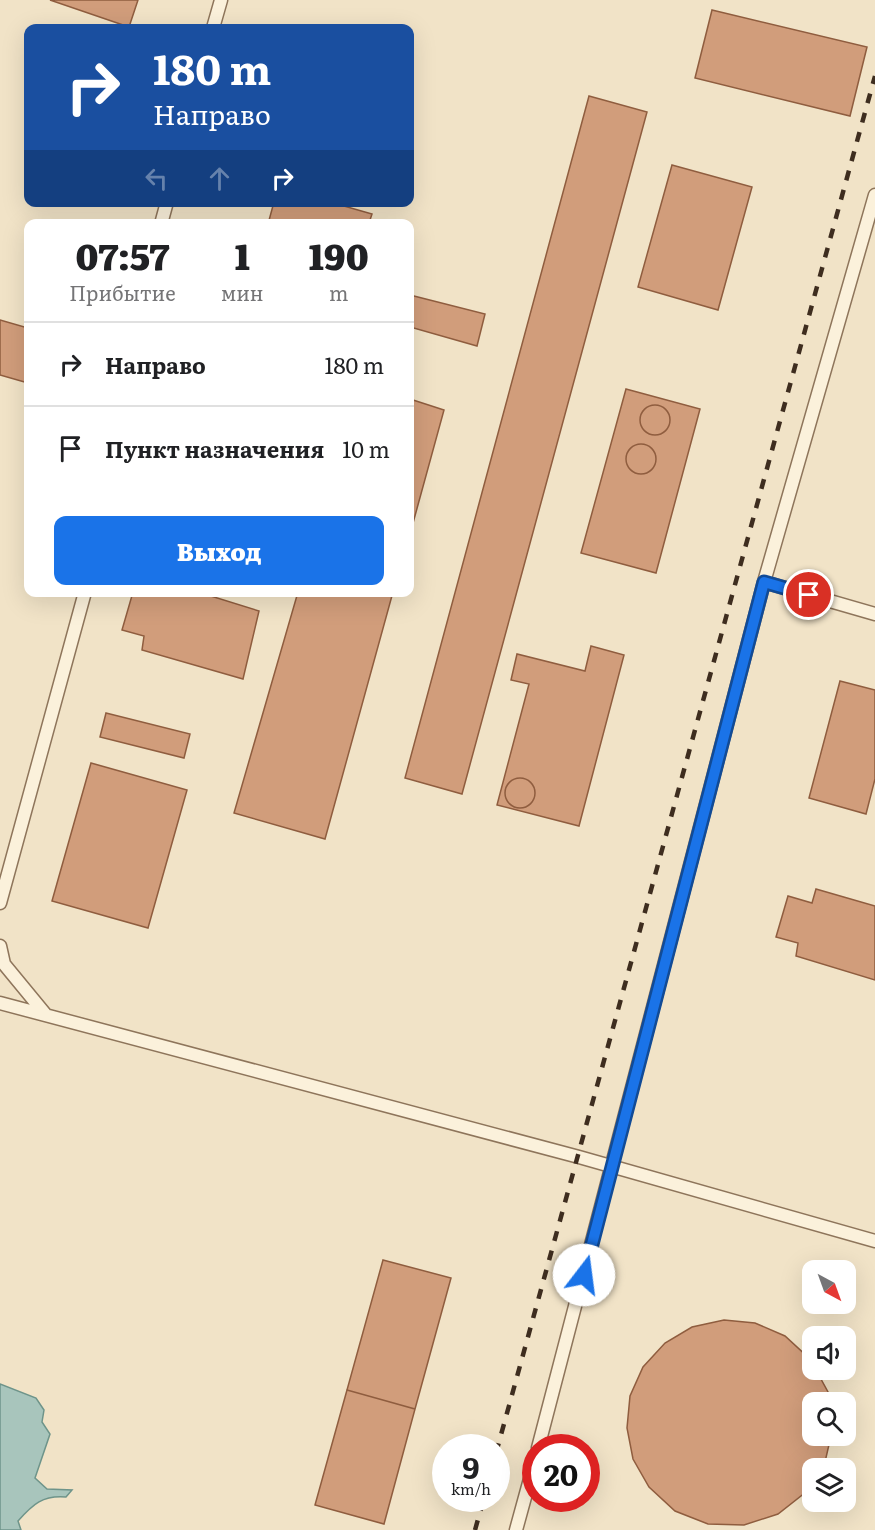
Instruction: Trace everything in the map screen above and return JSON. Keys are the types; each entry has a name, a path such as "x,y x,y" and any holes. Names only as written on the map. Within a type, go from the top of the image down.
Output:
{"lane":[{"path":"214,24 221,0"},
{"path":"542,1434 764,582 875,195"},
{"path":"764,582 875,614"},
{"path":"0,903 84,597"},
{"path":"0,946 4,964 46,1015"},
{"path":"0,1003 613,1167 875,1241"},
{"path":"516,1530 522,1508"}],"water":[{"path":"0,1384 36,1398 44,1410 42,1422 50,1434 35,1478 47,1489 72,1490 66,1497 45,1499 34,1505 18,1521 21,1530 0,1530"}],"building":[{"path":"50,0 138,0 130,24 120,24"},
{"path":"712,10 867,47 850,116 695,78"},
{"path":"589,96 647,112 462,794 405,778"},
{"path":"672,165 752,187 718,310 638,287"},
{"path":"273,207 348,207 372,214 370,219 269,219"},
{"path":"414,296 485,314 477,346 414,328"},
{"path":"0,320 24,327 24,382 0,375"},
{"path":"626,389 700,409 656,573 581,553"},
{"path":"414,400 444,410 414,519"},
{"path":"655,405 666,409 670,420 666,431 655,435 644,431 640,420 644,409"},
{"path":"641,444 652,448 656,459 652,470 641,474 630,470 626,459 630,448"},
{"path":"132,597 214,597 259,611 243,679 142,650 144,636 122,630"},
{"path":"297,597 392,597 325,839 234,813"},
{"path":"591,646 624,655 579,826 497,805 529,684 511,680 517,654 585,671"},
{"path":"840,681 875,690 875,779 866,814 809,798"},
{"path":"106,713 190,734 184,758 100,737"},
{"path":"91,763 187,790 148,928 52,901"},
{"path":"520,778 531,782 535,793 531,804 520,808 509,804 505,793 509,782"},
{"path":"816,889 875,906 875,980 796,956 798,943 776,937 788,896 812,903"},
{"path":"383,1260 451,1278 415,1409 347,1390"},
{"path":"724,1320 755,1323 785,1336 802,1352 802,1380 821,1380 828,1392 802,1392 802,1446 829,1446 826,1458 802,1458 802,1495 778,1514 744,1525 708,1524 675,1511 649,1487 633,1459 627,1428 630,1396 643,1367 665,1343 692,1327"},
{"path":"347,1390 415,1409 384,1524 315,1505"}],"railway":[{"path":"501,1434 875,76"},
{"path":"475,1530 480,1512"}],"route":[{"path":"584,1275 764,582 809,595"}]}
